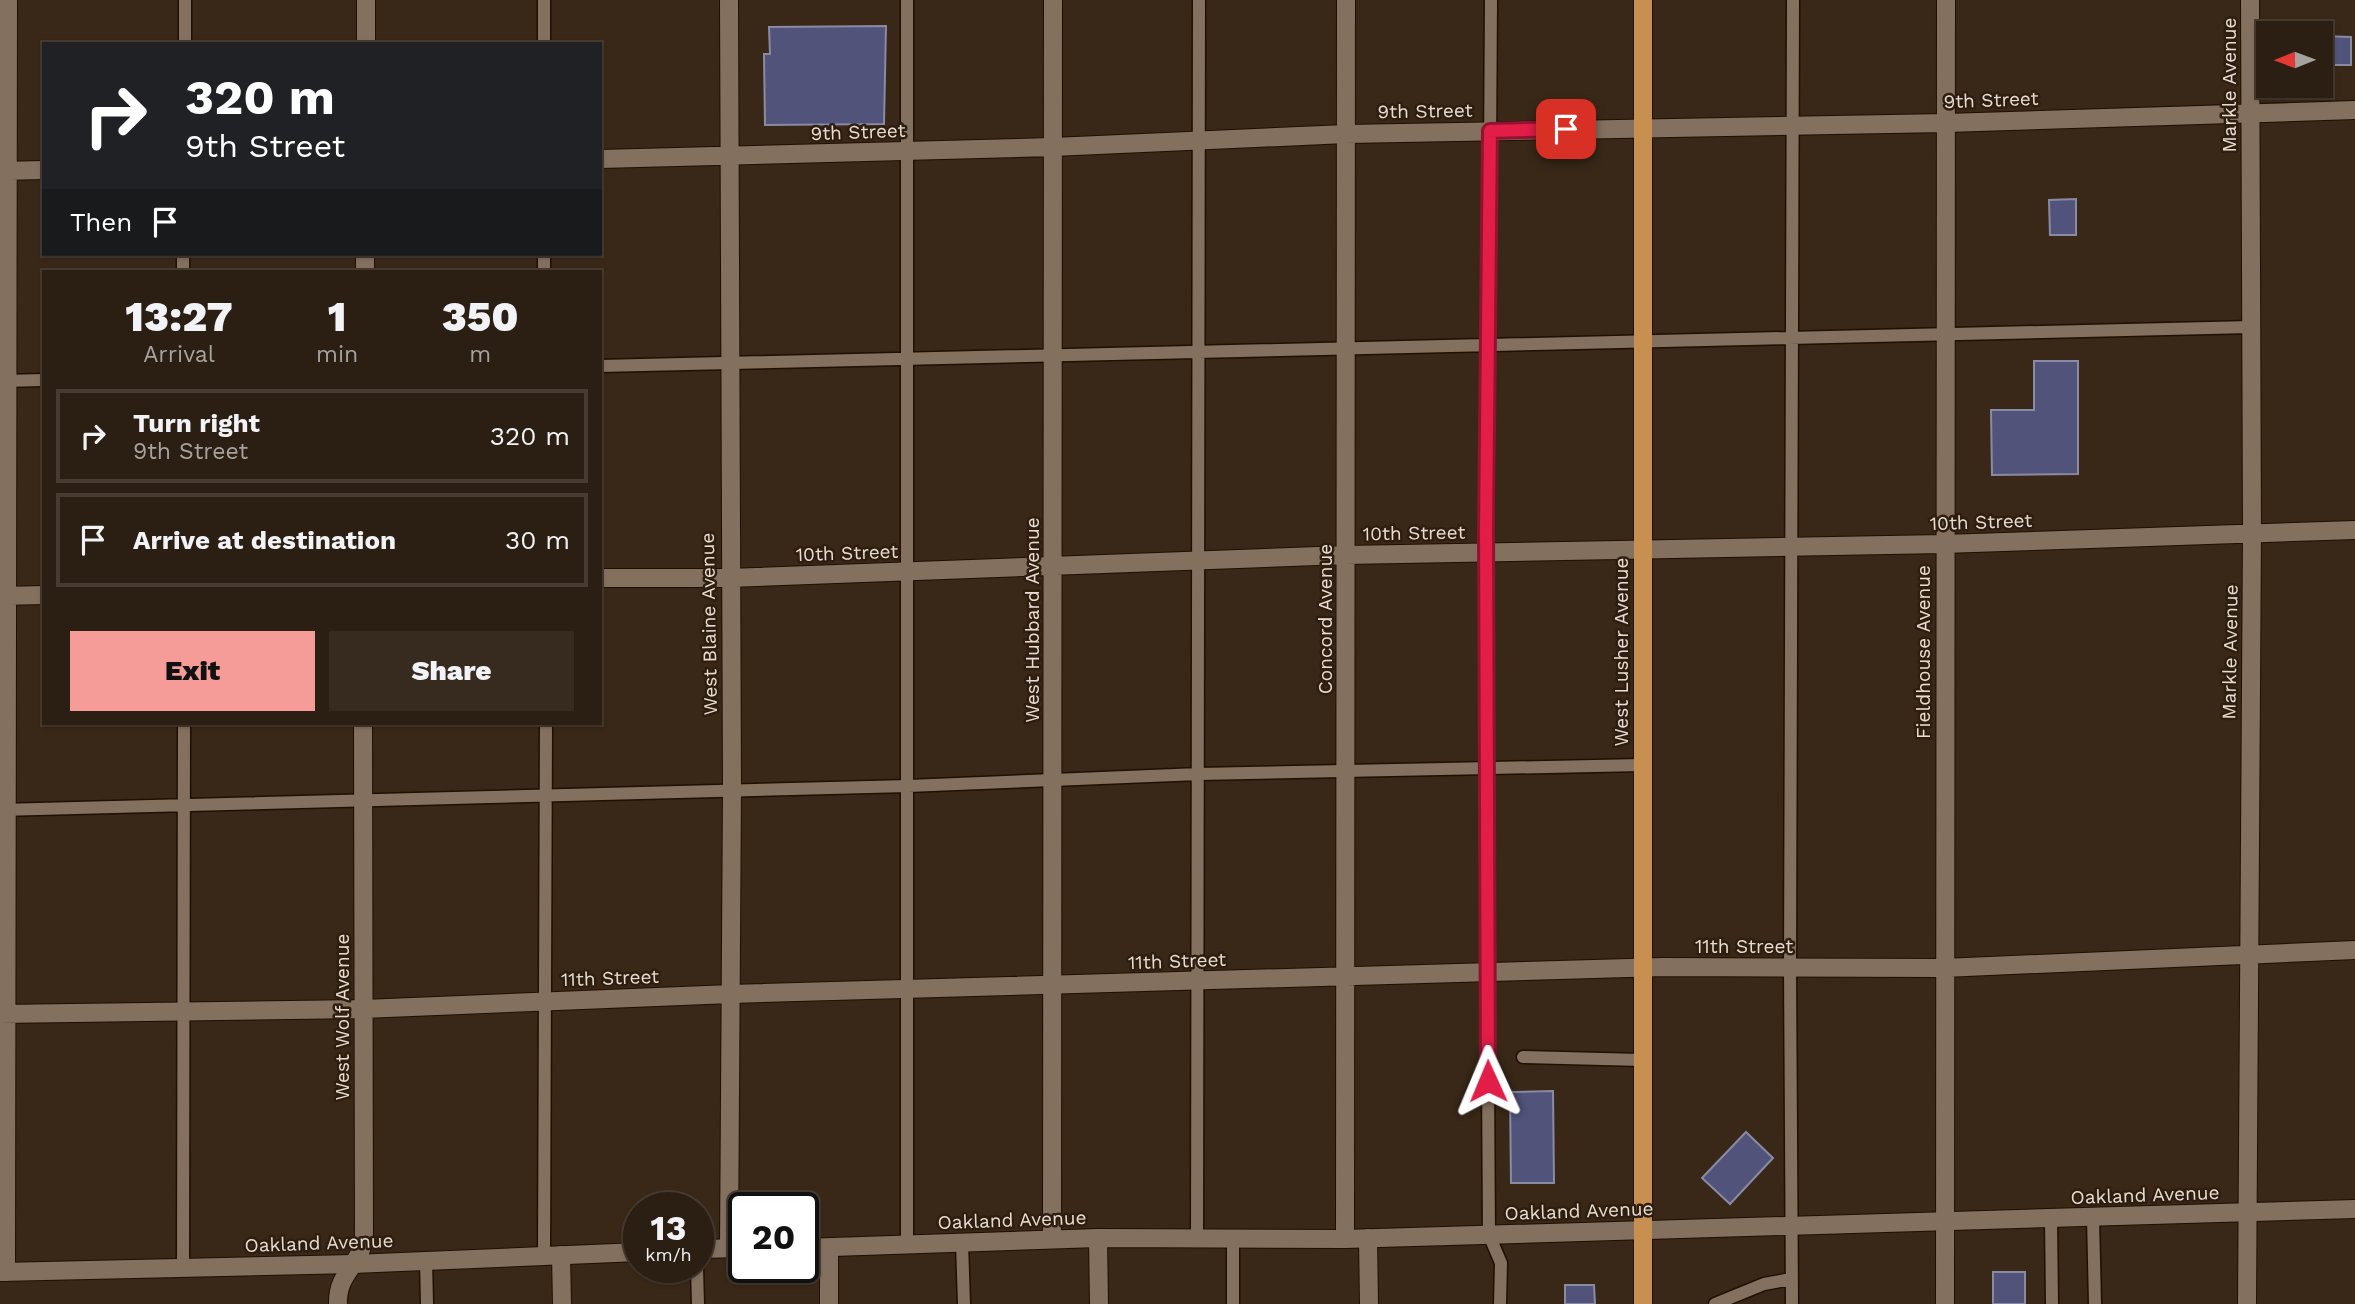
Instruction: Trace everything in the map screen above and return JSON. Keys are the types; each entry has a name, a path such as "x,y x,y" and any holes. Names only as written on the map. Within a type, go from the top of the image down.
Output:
{"main road":[{"name":"West Lusher Avenue","path":"1643,0 1643,1304"}],"street":[{"path":"3,1272 4,171 8,0"},
{"path":"366,0 366,42"},
{"name":"West Blaine Avenue","path":"729,0 731,994 735,1192"},
{"name":"West Hubbard Avenue","path":"1052,1239 1053,0"},
{"name":"Concord Avenue","path":"1345,1239 1346,0"},
{"name":"Fieldhouse Avenue","path":"1945,0 1945,1304"},
{"name":"Markle Avenue","path":"2247,1304 2252,532 2250,0"},
{"name":"9th Street","path":"602,159 905,152 1346,134 1946,123 2355,110"},
{"path":"4,171 42,170"},
{"name":"10th Street","path":"602,578 729,578 1345,555 1943,544 2355,530"},
{"path":"4,596 42,595"},
{"name":"West Wolf Avenue","path":"338,1304 341,1278 363,1248 364,1237 363,725"},
{"name":"11th Street","path":"3,1014 363,1009 731,994 1642,968 1944,968 2355,950"},
{"name":"Oakland Avenue","path":"819,1248 1098,1238 1345,1239 2355,1209"},
{"path":"1098,1238 1099,1304"},
{"path":"1368,1238 1368,1304"},
{"path":"829,1248 830,1304"},
{"name":"Oakland Avenue","path":"3,1272 353,1264 623,1253"},
{"path":"552,1255 562,1304"}],"lane":[{"path":"185,0 185,42"},
{"path":"544,0 544,42"},
{"path":"907,0 907,1245"},
{"path":"1197,1238 1199,0"},
{"path":"1491,0 1486,553 1487,973 1489,1235 1501,1263 1500,1304"},
{"path":"1792,1304 1790,967 1795,125 1793,0"},
{"path":"602,366 1489,343 1945,337 2251,327"},
{"path":"4,381 42,380"},
{"path":"183,1268 184,725"},
{"path":"546,725 546,1002 552,1255"},
{"path":"4,810 185,807 363,798 546,796 1053,782 1199,774 1642,765"},
{"path":"1523,1057 1642,1060"},
{"path":"2093,1218 2095,1304"},
{"path":"2051,1219 2052,1304"},
{"path":"1233,1239 1233,1304"},
{"path":"962,1243 964,1304"},
{"path":"426,1261 427,1304"},
{"path":"1715,1304 1764,1284 1791,1279"},
{"path":"697,1283 698,1304"}],"building":[{"path":"886,26 884,124 765,125 764,54 770,54 769,27"},
{"path":"2333,36 2351,37 2351,65 2333,65"},
{"path":"2076,199 2076,235 2050,235 2049,200"},
{"path":"2034,361 2078,361 2078,474 1992,475 1991,410 2034,410"},
{"path":"1553,1091 1554,1183 1511,1183 1510,1092"},
{"path":"1746,1132 1773,1158 1730,1204 1702,1178"},
{"path":"1993,1272 2025,1272 2025,1304 1993,1304"},
{"path":"1565,1285 1594,1285 1595,1304 1565,1304"}],"route":[{"path":"1488,1081 1486,530 1490,131 1566,129"}]}
